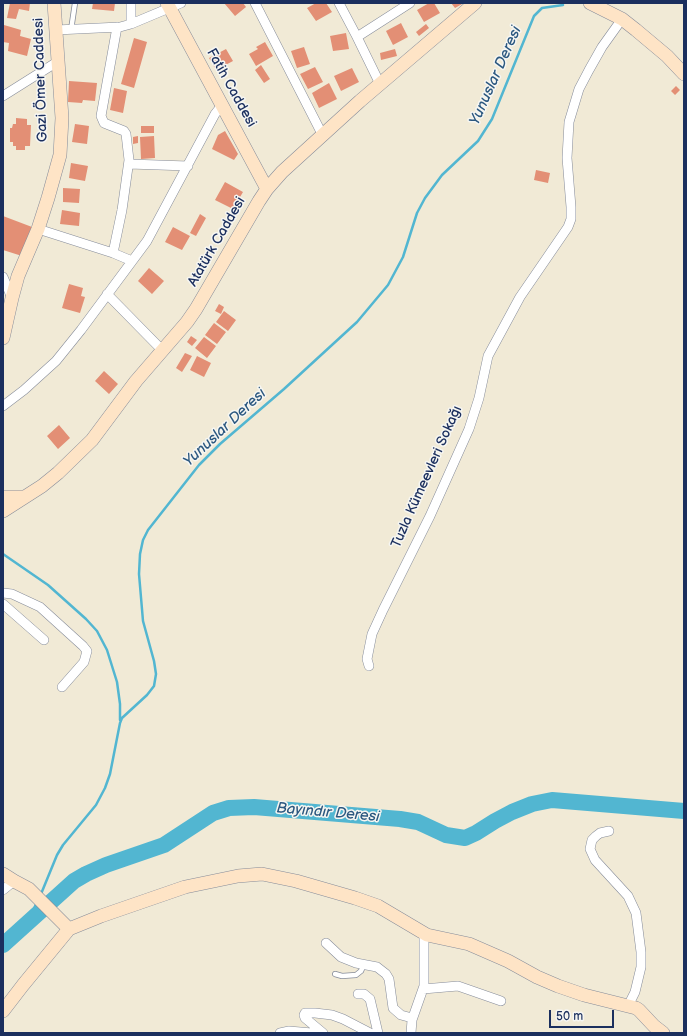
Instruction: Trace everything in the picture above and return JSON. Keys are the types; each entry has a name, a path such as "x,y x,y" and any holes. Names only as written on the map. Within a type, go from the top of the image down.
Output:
{"street":[{"name":"Gazi Ömer Caddesi","path":"3,338 18,276 38,230 60,155 62,118 54,3"},
{"path":"131,3 131,24"},
{"path":"255,3 322,134"},
{"path":"339,3 380,84"},
{"path":"357,37 410,3"},
{"name":"Atatürk Caddesi","path":"3,511 58,473 92,440 136,381 196,309 268,189 282,172 322,134 475,3"},
{"path":"590,3 622,19 667,56 684,74"},
{"path":"56,30 117,27 131,24 172,5"},
{"name":"Fatih Caddesi","path":"172,5 222,105 268,189"},
{"name":"Tuzla Kümeevleri Sokağı","path":"370,666 366,659 372,634 382,610 430,516 469,428 479,398 488,356 520,297 568,227 571,219 572,207 567,158 569,122 580,89 589,70 602,47 622,19"},
{"path":"113,253 122,210 129,164 126,134 124,131 104,123 101,116 117,27"},
{"path":"3,96 57,62"},
{"path":"3,406 56,362 132,261 154,229 215,114 222,105"},
{"path":"129,164 188,166"},
{"path":"38,230 113,253 132,261"},
{"path":"3,277 12,298"},
{"path":"107,294 162,350"},
{"path":"3,498 24,497"},
{"path":"3,593 12,594 40,607 79,641 87,651 84,662 62,687"},
{"path":"3,604 44,640"},
{"path":"609,831 600,833 596,836 592,840 590,849 595,860 628,896 636,913 641,967 635,992 628,1006"},
{"path":"3,874 6,887 29,889 65,925"},
{"path":"3,1011 65,925 101,916 185,888 251,874 274,876 355,898 389,911 424,934 469,944 508,961 537,977 558,986 584,995 639,1010 660,1032"},
{"path":"411,1033 412,1018 423,989 424,934"},
{"path":"326,943 341,957 349,961 377,967 386,974 389,979 393,1008 401,1015 412,1018"},
{"path":"423,989 458,986 501,1001"},
{"path":"358,994 364,994 370,999 378,1033"},
{"path":"322,1033 305,1018 305,1013 332,1015 370,1033"},
{"path":"280,1033 289,1031 312,1033"}],"lane":[{"path":"71,30 75,3"},
{"path":"335,974 342,976 356,975 364,964"}],"building":[{"path":"10,3 30,3 29,11 19,9 16,19 7,18"},
{"path":"93,3 115,3 114,11 92,9"},
{"path":"224,3 243,3 246,7 235,16"},
{"path":"316,3 326,3 332,12 316,21 307,8"},
{"path":"429,3 434,3 440,13 424,22 417,10"},
{"path":"451,3 464,3 455,8"},
{"path":"401,23 408,37 393,45 386,31"},
{"path":"426,24 429,28 419,36 416,32"},
{"path":"4,25 21,30 20,36 31,39 27,56 8,51 9,43 3,42"},
{"path":"346,33 349,49 333,51 330,36"},
{"path":"134,38 147,42 134,88 121,84"},
{"path":"265,42 273,56 256,66 249,54 258,49 256,47"},
{"path":"304,47 310,64 297,68 291,51"},
{"path":"226,49 233,61 216,70 209,58"},
{"path":"395,49 397,56 381,60 380,53"},
{"path":"261,65 270,79 264,83 255,70"},
{"path":"315,67 323,82 308,89 300,74"},
{"path":"352,68 359,82 341,91 334,76"},
{"path":"69,81 97,83 95,101 83,100 82,103 68,102"},
{"path":"329,83 337,99 319,108 312,93"},
{"path":"676,86 680,90 675,95 671,91"},
{"path":"114,88 127,91 123,113 110,110"},
{"path":"16,118 27,119 27,125 31,125 30,146 25,146 25,150 16,150 16,146 13,146 13,142 10,142 10,128 12,128 13,124 16,124"},
{"path":"75,124 89,126 87,144 72,142"},
{"path":"141,126 154,126 154,133 141,133"},
{"path":"225,131 238,154 234,160 212,149 218,135"},
{"path":"138,136 138,143 133,144 133,137"},
{"path":"154,136 155,158 141,159 140,137"},
{"path":"71,163 88,166 85,181 69,178"},
{"path":"536,170 550,173 548,183 534,180"},
{"path":"225,182 243,192 233,209 215,200"},
{"path":"63,188 80,189 79,203 63,202"},
{"path":"62,210 80,213 79,226 60,224"},
{"path":"200,214 206,218 196,236 190,233"},
{"path":"3,216 32,227 22,256 3,250"},
{"path":"173,227 190,236 182,250 165,242"},
{"path":"149,268 164,281 152,294 138,281"},
{"path":"69,284 83,288 81,296 85,297 80,313 62,308"},
{"path":"219,304 224,307 221,314 215,311"},
{"path":"224,311 236,320 228,331 216,322"},
{"path":"214,323 226,332 217,344 205,335"},
{"path":"191,336 197,340 192,346 187,342"},
{"path":"204,337 216,346 207,358 195,348"},
{"path":"185,353 192,356 182,372 176,368"},
{"path":"197,356 211,363 204,377 190,370"},
{"path":"104,371 118,384 109,394 95,381"},
{"path":"59,425 70,438 58,449 47,436"}],"waterway":[{"name":"Yunuslar Deresi","path":"41,894 57,855 63,845 96,805 105,788 110,774 122,718 147,695 154,686 156,674 143,621 139,574 140,554 143,540 148,530 199,465 220,444 284,389 357,322 388,285 403,257 417,213 425,198 442,175 478,141 492,119 534,16 542,8 563,5"},
{"path":"3,554 48,585 86,619 97,631 107,650 117,682 120,704 120,720"},
{"name":"Bayındır Deresi","path":"3,945 74,881 106,865 164,845 213,813 229,808 254,807 400,819 418,822 446,835 465,838 512,812 532,804 552,800 684,811"},
{"name":"Yunuslar Deresi","path":"28,922 37,902"}]}
